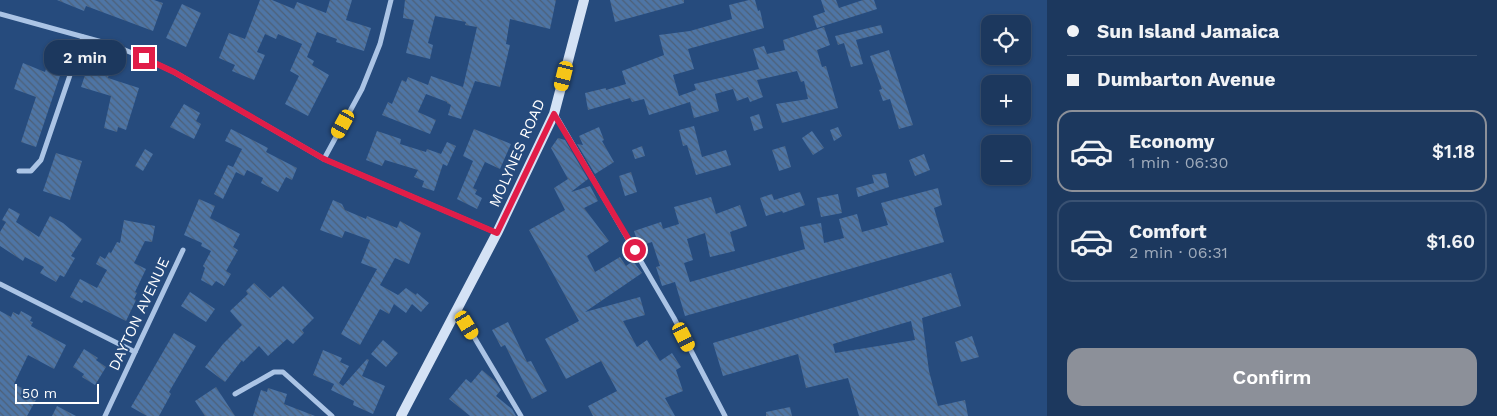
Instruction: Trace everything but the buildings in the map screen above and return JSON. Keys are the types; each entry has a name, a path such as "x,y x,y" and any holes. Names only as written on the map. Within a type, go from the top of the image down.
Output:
{"main road":[{"name":"MOLYNES ROAD","path":"401,416 458,310 554,114 584,0"}],"street":[{"path":"324,159 362,89 380,44 391,0"},
{"path":"0,14 113,46 174,72 324,159 497,233"},
{"path":"19,171 31,171 41,160 83,37"},
{"path":"554,114 656,286 725,416"},
{"name":"DAYTON AVENUE","path":"105,416 183,250"},
{"path":"0,284 135,352"},
{"path":"458,310 521,416"},
{"path":"235,394 274,372 283,372 332,416"}],"route":[{"path":"144,58 174,72 324,159 497,233 554,114 635,250"}]}
